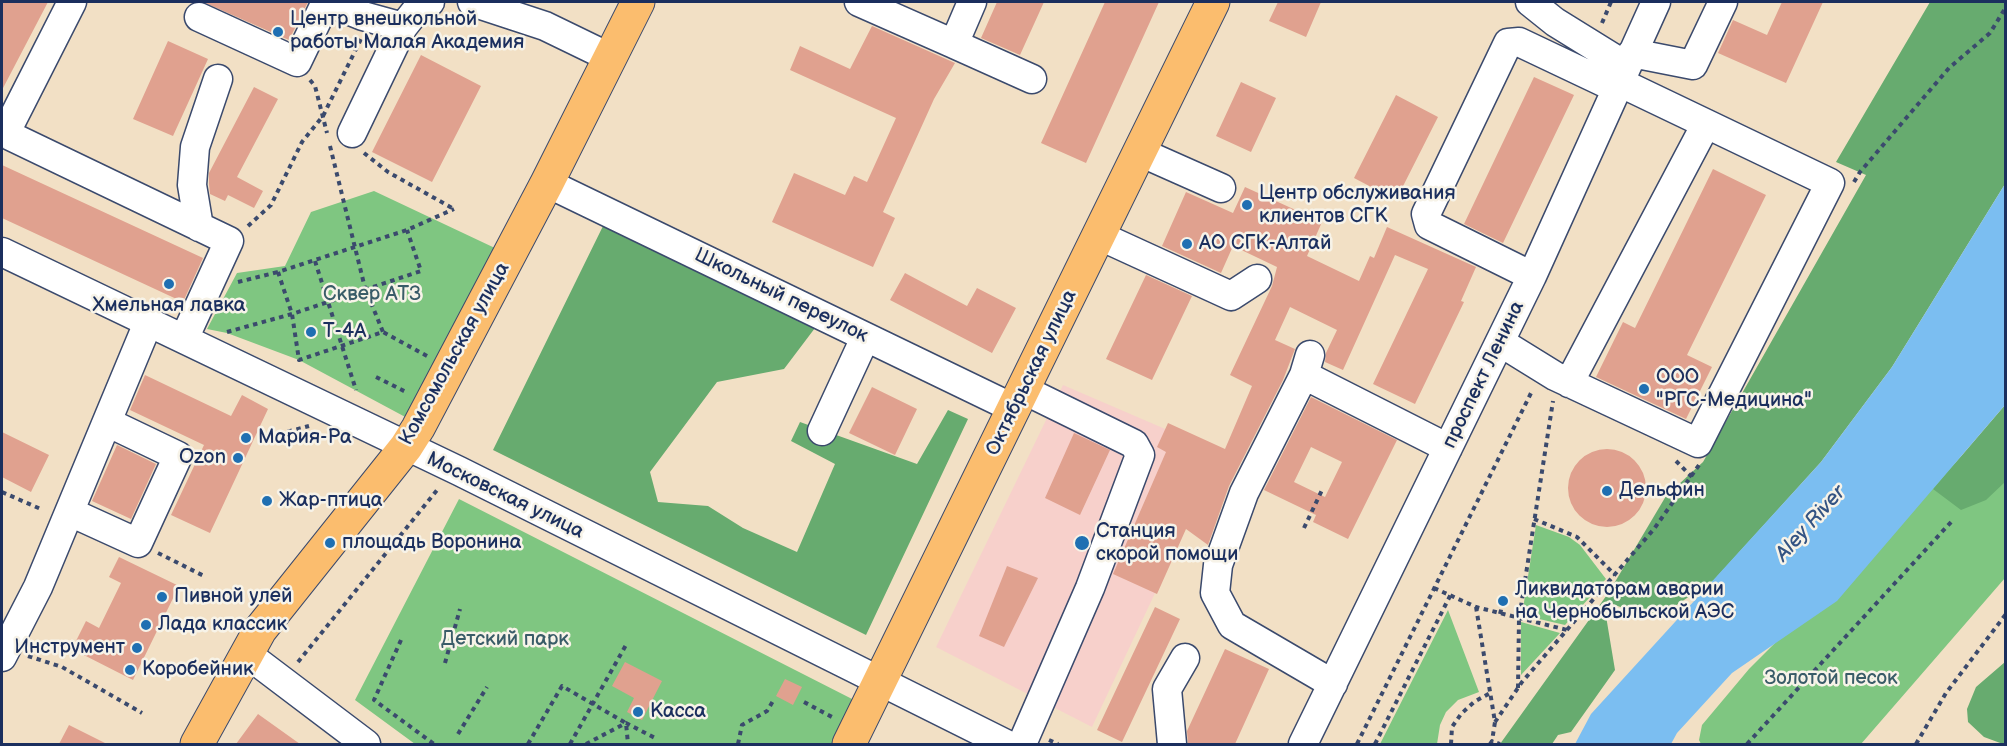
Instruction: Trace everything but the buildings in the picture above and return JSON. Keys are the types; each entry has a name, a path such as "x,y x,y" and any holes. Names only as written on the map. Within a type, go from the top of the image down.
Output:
{"main road":[{"name":"Комсомольская улица","path":"197,744 258,663 260,630 406,447 547,183 638,2"},
{"name":"Октябрьская улица","path":"839,735 881,683 1213,2"}],"street":[{"path":"72,2 3,133 229,241 184,339"},
{"path":"199,18 297,62 327,2 403,27"},
{"path":"352,133 403,27 422,3 430,2"},
{"path":"472,2 545,26 610,58"},
{"path":"860,2 1032,79"},
{"path":"954,44 972,2"},
{"path":"1500,342 1556,376 1698,443 1830,183 1706,124 1623,72 1530,2"},
{"name":"проспект Ленина","path":"1303,744 1532,276 1656,2"},
{"path":"1532,276 1429,225 1426,214 1508,42 1519,42 1623,72 1698,67 1723,2"},
{"path":"199,227 192,185 195,147 218,79"},
{"path":"1556,376 1706,124"},
{"path":"1140,152 1221,188"},
{"name":"Школьный переулок","path":"547,183 866,338 1020,400 1082,416 1134,444 1140,455 1090,588 1022,744"},
{"path":"1100,236 1231,297 1257,279"},
{"name":"Московская улица","path":"4,259 184,339 406,447 996,742"},
{"path":"4,653 38,587 148,323"},
{"path":"822,431 866,338"},
{"path":"1333,684 1232,625 1215,593 1218,565 1244,493 1307,365 1448,448"},
{"path":"68,516 138,543 178,456 107,422"},
{"path":"1172,744 1167,689 1185,657"},
{"path":"258,663 366,744"}],"path":[{"path":"1860,172 1949,68 1990,33 2006,7"},
{"path":"229,241 271,205 302,142 323,116 371,18"},
{"path":"297,62 315,86 365,288 383,332 392,339"},
{"path":"207,290 315,261 407,230 454,209 388,172"},
{"path":"227,333 421,271 407,230"},
{"path":"315,261 356,390"},
{"path":"278,272 292,314 299,360 383,332"},
{"path":"1518,689 1519,619 1556,376"},
{"path":"1357,744 1434,588 1556,376"},
{"path":"376,377 414,396"},
{"path":"258,663 297,663 435,489 443,488"},
{"path":"1304,528 1323,488"},
{"path":"2,492 68,516"},
{"path":"1534,519 1577,537 1615,575"},
{"path":"1747,744 1952,521"},
{"path":"138,543 207,577"},
{"path":"1434,588 1476,607 1567,631"},
{"path":"1375,744 1451,594"},
{"path":"1500,614 1502,606"},
{"path":"1476,607 1495,722 1491,743 1500,744"},
{"path":"445,663 460,609"},
{"path":"1916,744 1946,693 2006,614"},
{"path":"401,640 374,700 434,744"},
{"path":"570,744 626,645"},
{"path":"4,653 62,667 142,713"},
{"path":"528,744 561,686 657,739"},
{"path":"458,734 487,687"},
{"path":"1451,744 1452,727 1461,714 1474,702 1490,693"},
{"path":"738,744 742,725 767,711 773,701"},
{"path":"804,702 833,716 839,735"},
{"path":"586,744 626,723"},
{"path":"626,723 628,744"}],"shaded area":[{"name":"Станция скорой помощи","path":"1063,385 1221,453 1092,727 936,647"}],"green space":[{"path":"1930,2 2005,2 2005,184 1892,367 1821,462 1714,580 1654,620 1610,603 1605,610 1615,670 1571,732 1558,735 1552,744 1500,744 1609,592 1666,496 1703,462 1866,175 1836,162"},
{"name":"Сквер АТЗ","path":"374,191 497,249 409,419 299,360 227,333 207,329 237,273 285,266 311,212"},
{"path":"604,224 815,328 784,369 717,382 650,472 658,502 708,506 743,528 797,552 835,464 791,441 800,422 917,464 948,410 968,419 866,635 493,450"},
{"path":"2005,405 2005,482 1986,500 1961,510 1933,489"},
{"name":"Золотой песок","path":"2005,413 2005,578 1861,744 1701,744 1699,740 1702,725 1749,669"},
{"name":"Детский парк","path":"459,499 856,701 834,744 415,744 355,700"},
{"path":"1536,525 1569,537 1580,545 1606,579 1565,625 1522,615"},
{"path":"1448,610 1479,692 1458,700 1446,712 1440,725 1437,744 1380,744"},
{"path":"1521,622 1560,633 1521,675"},
{"path":"2005,662 2006,744 2003,744 1984,737 1968,722 1967,709 1976,687"}],"water":[{"name":"Aley River","path":"2005,184 2005,405 1837,601 1732,673 1677,733 1671,744 1575,744 1591,714 1821,462 1892,367"}],"place":[{"name":"Центр внешкольной работы Малая Академия","path":"278,32"},
{"name":"Центр обслуживания клиентов СГК","path":"1247,205"},
{"name":"АО СГК-Алтай","path":"1187,244"},
{"name":"Хмельная лавка","path":"169,284"},
{"name":"Т-4А","path":"311,332"},
{"name":"ООО \"РГС-Медицина\"","path":"1644,389"},
{"name":"Мария-Ра","path":"246,438"},
{"name":"Ozon","path":"238,458"},
{"name":"Дельфин","path":"1607,491"},
{"name":"Жар-птица","path":"267,501"},
{"name":"площадь Воронина","path":"330,543"},
{"name":"Станция скорой помощи","path":"1082,543"},
{"name":"Пивной улей","path":"162,597"},
{"name":"Ликвидаторам аварии на Чернобыльской АЭС","path":"1503,601"},
{"name":"Лада классик","path":"146,625"},
{"name":"Инструмент","path":"137,648"},
{"name":"Коробейник","path":"130,670"},
{"name":"Касса","path":"638,712"}]}
